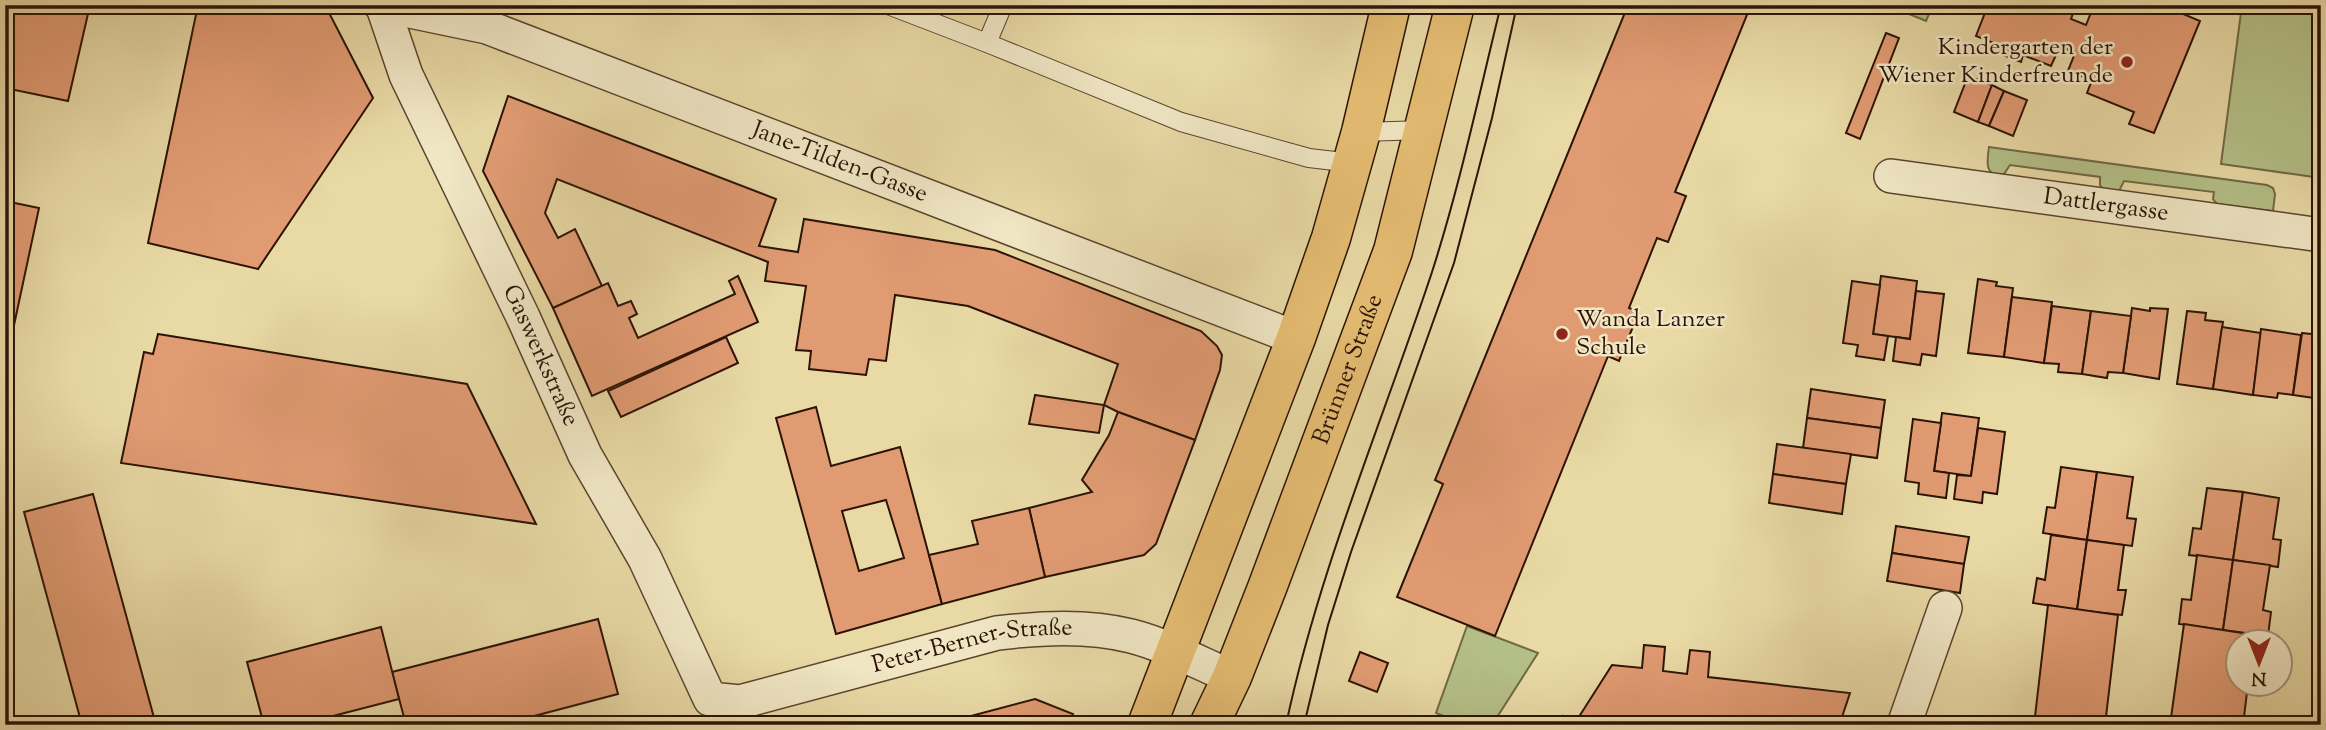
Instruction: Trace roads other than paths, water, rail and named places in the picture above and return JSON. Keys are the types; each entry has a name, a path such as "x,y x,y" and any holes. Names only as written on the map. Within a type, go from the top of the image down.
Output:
{"main road":[{"path":"1147,725 1296,338 1331,238 1357,147 1391,5"},
{"name":"Brünner Straße","path":"1209,725 1232,677 1272,576 1393,251 1455,5"}],"street":[{"name":"Jane-Tilden-Gasse","path":"382,6 487,27 1296,338"},
{"name":"Gaswerkstraße","path":"382,6 406,75 523,317 585,455 645,559 710,699"},
{"name":"Dattlergasse","path":"1891,176 2321,235"},
{"path":"1904,725 1945,608"},
{"name":"Peter-Berner-Straße","path":"710,699 740,702 997,633 1022,630 1075,628 1131,636 1232,677"}],"lane":[{"path":"888,5 1181,122 1309,158 1425,130"},
{"path":"987,43 1003,5"}],"tram line":[{"path":"1286,725 1300,667 1334,553 1442,239 1501,5"},
{"path":"1304,725 1328,625 1351,552 1454,263 1492,118 1517,5"}],"place":[{"name":"Kindergarten der Wiener Kinderfreunde","path":"2127,62"},
{"name":"Wanda Lanzer Schule","path":"1562,334"}]}
